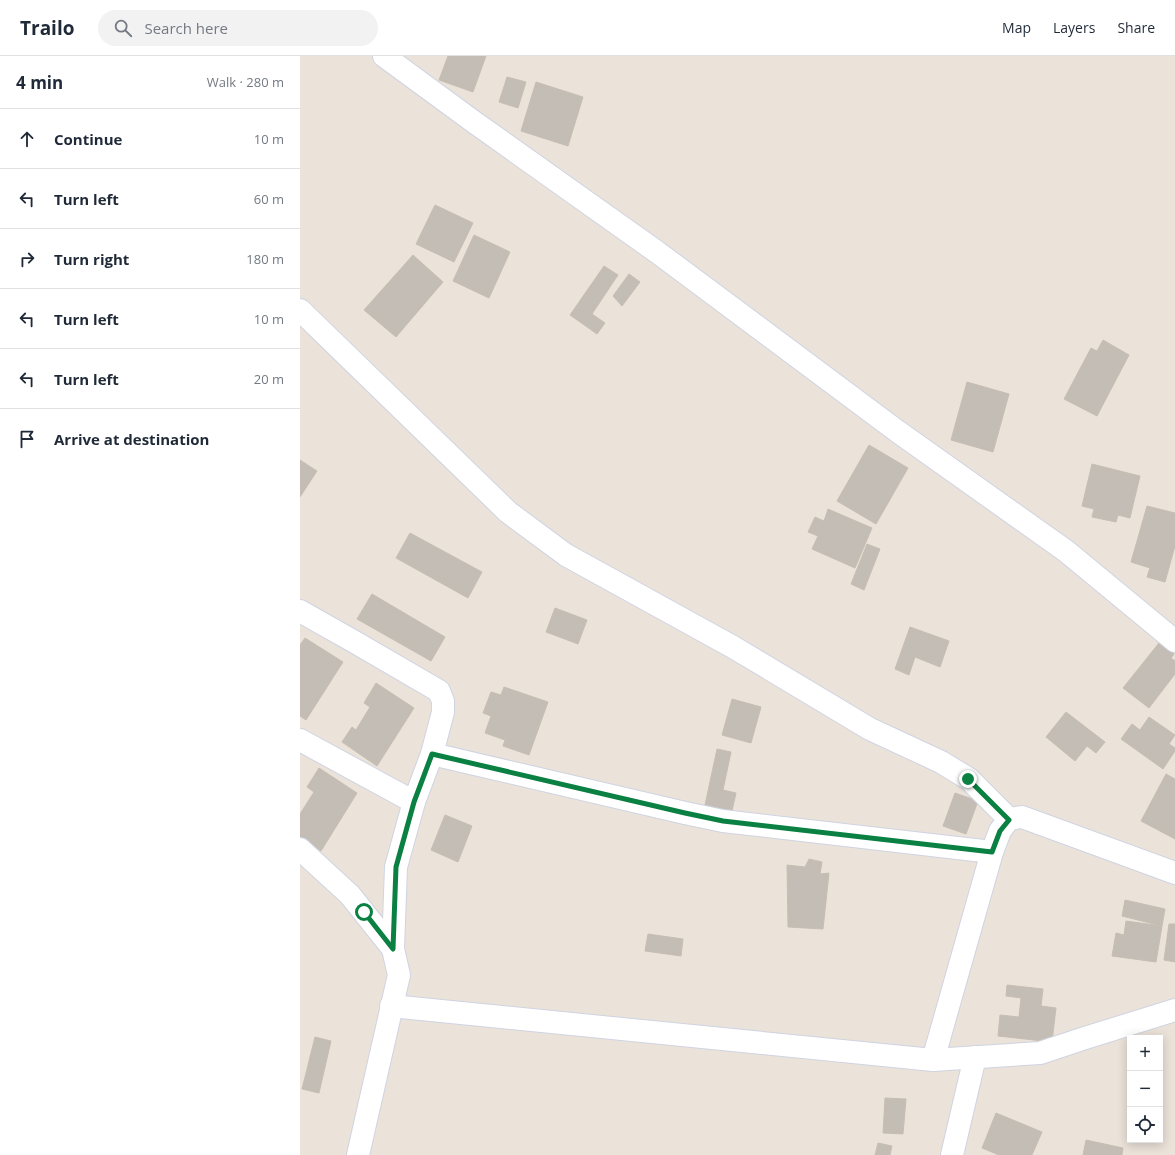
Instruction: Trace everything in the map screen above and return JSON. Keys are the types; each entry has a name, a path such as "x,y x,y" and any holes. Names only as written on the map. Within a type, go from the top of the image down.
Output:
{"street":[{"path":"384,56 657,252 904,435 1066,551 1175,641"},
{"path":"300,310 466,473 508,512 566,555 733,647 870,729 941,762 968,779 1009,820"},
{"path":"300,611 439,691 443,701 443,712 432,754 414,802 396,867 393,949 399,975 358,1155"},
{"path":"300,740 414,802"},
{"path":"432,754 723,821 992,852"},
{"path":"933,1060 992,852 1000,831 1009,820 1022,817 1175,872"},
{"path":"300,849 350,895 393,949"},
{"path":"391,1006 933,1060 1040,1053 1175,1010"},
{"path":"952,1155 975,1058"}],"building":[{"path":"448,56 486,56 473,92 439,80"},
{"path":"507,77 526,82 518,108 499,102"},
{"path":"536,82 583,97 568,146 521,131"},
{"path":"435,205 473,223 454,262 416,244"},
{"path":"474,235 510,252 489,298 453,281"},
{"path":"413,255 443,282 396,337 364,310"},
{"path":"604,266 618,275 592,314 605,323 597,334 570,315"},
{"path":"629,274 640,282 622,306 613,296"},
{"path":"1103,340 1129,355 1097,416 1064,399 1091,348 1097,351"},
{"path":"967,382 1009,394 993,452 951,440"},
{"path":"869,445 908,468 876,524 837,501"},
{"path":"300,460 317,471 300,497"},
{"path":"1092,464 1140,476 1130,518 1118,515 1116,522 1092,517 1094,509 1082,506"},
{"path":"1147,506 1175,513 1175,546 1165,582 1147,577 1150,568 1131,562"},
{"path":"828,509 872,528 855,568 812,549 818,536 808,532 815,517 824,521"},
{"path":"410,533 482,572 468,598 396,558"},
{"path":"867,544 880,549 864,590 851,584"},
{"path":"372,594 445,637 431,661 357,619"},
{"path":"555,608 587,620 578,644 546,632"},
{"path":"910,627 949,641 940,667 915,657 909,675 895,669"},
{"path":"305,638 343,662 306,720 300,716 300,645"},
{"path":"1159,643 1174,654 1171,658 1175,661 1175,674 1149,708 1123,688"},
{"path":"376,683 414,708 377,766 342,742 352,727 356,730 370,707 364,703"},
{"path":"504,687 548,702 529,755 503,746 505,740 485,733 491,716 483,713 491,692 501,695"},
{"path":"732,699 761,707 751,743 722,735"},
{"path":"1066,712 1105,742 1096,753 1087,746 1075,761 1046,737"},
{"path":"1149,717 1175,735 1169,744 1175,748 1175,751 1163,769 1121,739 1132,724 1140,730"},
{"path":"717,749 731,752 723,790 736,793 732,811 705,805"},
{"path":"319,768 357,793 321,851 300,837 300,814 314,792 307,787"},
{"path":"1166,774 1175,779 1175,839 1141,821"},
{"path":"955,793 978,801 966,834 943,826"},
{"path":"445,815 472,826 458,862 431,850"},
{"path":"809,859 822,862 820,874 829,873 823,929 788,927 787,865 805,867"},
{"path":"1125,900 1165,909 1162,926 1122,916"},
{"path":"1126,921 1162,926 1156,962 1112,956 1116,933 1124,935"},
{"path":"1169,924 1175,924 1175,962 1164,960"},
{"path":"648,934 683,939 681,956 645,951"},
{"path":"1007,985 1043,989 1041,1006 1056,1008 1052,1042 998,1036 1000,1015 1019,1017 1021,998 1006,996"},
{"path":"315,1037 331,1041 319,1093 302,1089"},
{"path":"885,1098 906,1099 903,1134 883,1133"},
{"path":"996,1113 1042,1132 1032,1155 999,1155 982,1148"},
{"path":"1086,1140 1123,1148 1122,1155 1083,1155"},
{"path":"878,1143 892,1146 890,1155 875,1155"}],"route":[{"path":"364,912 393,949 396,867 414,802 432,754 723,821 992,852 1000,831 1009,820 968,779"}]}
